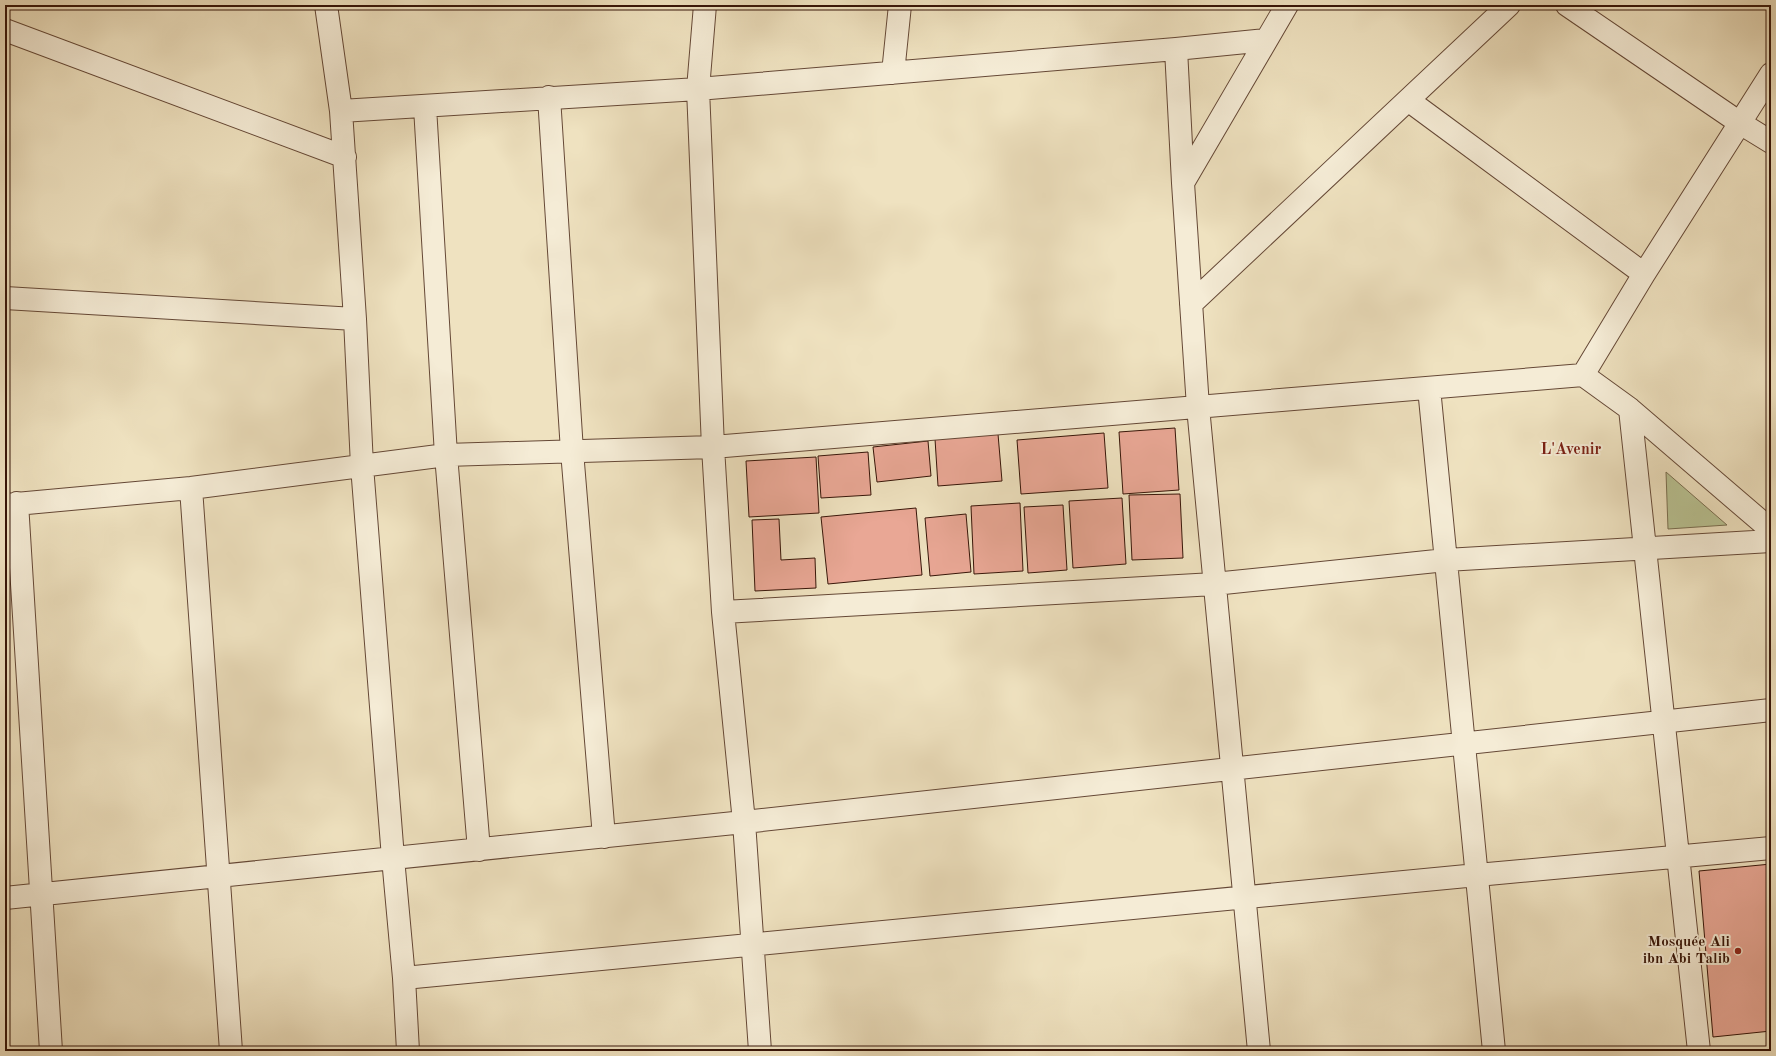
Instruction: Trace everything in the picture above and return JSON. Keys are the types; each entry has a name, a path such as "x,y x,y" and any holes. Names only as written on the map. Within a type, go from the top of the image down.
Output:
{"street":[{"path":"326,5 341,111 345,157 362,466 404,978 408,1051"},
{"path":"705,5 698,89 714,448 723,612 744,822 760,1051"},
{"path":"893,73 900,5"},
{"path":"1183,183 1287,5"},
{"path":"1191,304 1509,5"},
{"path":"1568,5 1740,123 1771,142"},
{"path":"5,30 345,157"},
{"path":"341,111 698,89 1176,49 1266,40"},
{"path":"1176,49 1183,183 1198,407 1259,1051"},
{"path":"1583,375 1644,274 1771,74"},
{"path":"549,97 572,452 604,837"},
{"path":"1408,100 1644,274"},
{"path":"425,107 446,455 479,850"},
{"path":"5,298 355,319"},
{"path":"51,1051 42,895 11,504 191,488 446,455 714,448 1583,375 1630,409 1771,530"},
{"path":"1429,388 1494,1051"},
{"path":"1630,409 1699,1051"},
{"path":"191,488 220,876 231,1051"},
{"path":"723,612 1214,584 1446,560 1771,541"},
{"path":"5,898 604,837 1771,710"},
{"path":"404,978 1771,848"}],"green space":[{"path":"1666,472 1727,525 1668,529"}],"building":[{"path":"1175,428 1179,490 1123,494 1119,432"},
{"path":"1104,433 1108,488 1021,494 1017,440"},
{"path":"998,434 1002,481 938,486 935,439"},
{"path":"928,441 931,476 877,482 873,447"},
{"path":"868,452 871,495 821,498 818,456"},
{"path":"816,457 819,513 749,517 746,461"},
{"path":"1180,494 1183,558 1132,560 1129,495"},
{"path":"1122,498 1126,564 1073,568 1069,501"},
{"path":"1020,503 1023,571 974,574 971,506"},
{"path":"1063,505 1067,570 1028,573 1024,507"},
{"path":"916,508 922,575 828,584 821,517"},
{"path":"966,514 971,572 930,576 925,518"},
{"path":"779,519 781,560 815,558 816,588 755,591 752,520"},
{"name":"Mosquée Ali ibn Abi Talib","path":"1771,864 1771,1031 1713,1037 1699,871"}],"place":[{"name":"Mosquée Ali ibn Abi Talib","path":"1738,951"}],"district":[{"name":"L'Avenir","path":"1571,450"}]}
